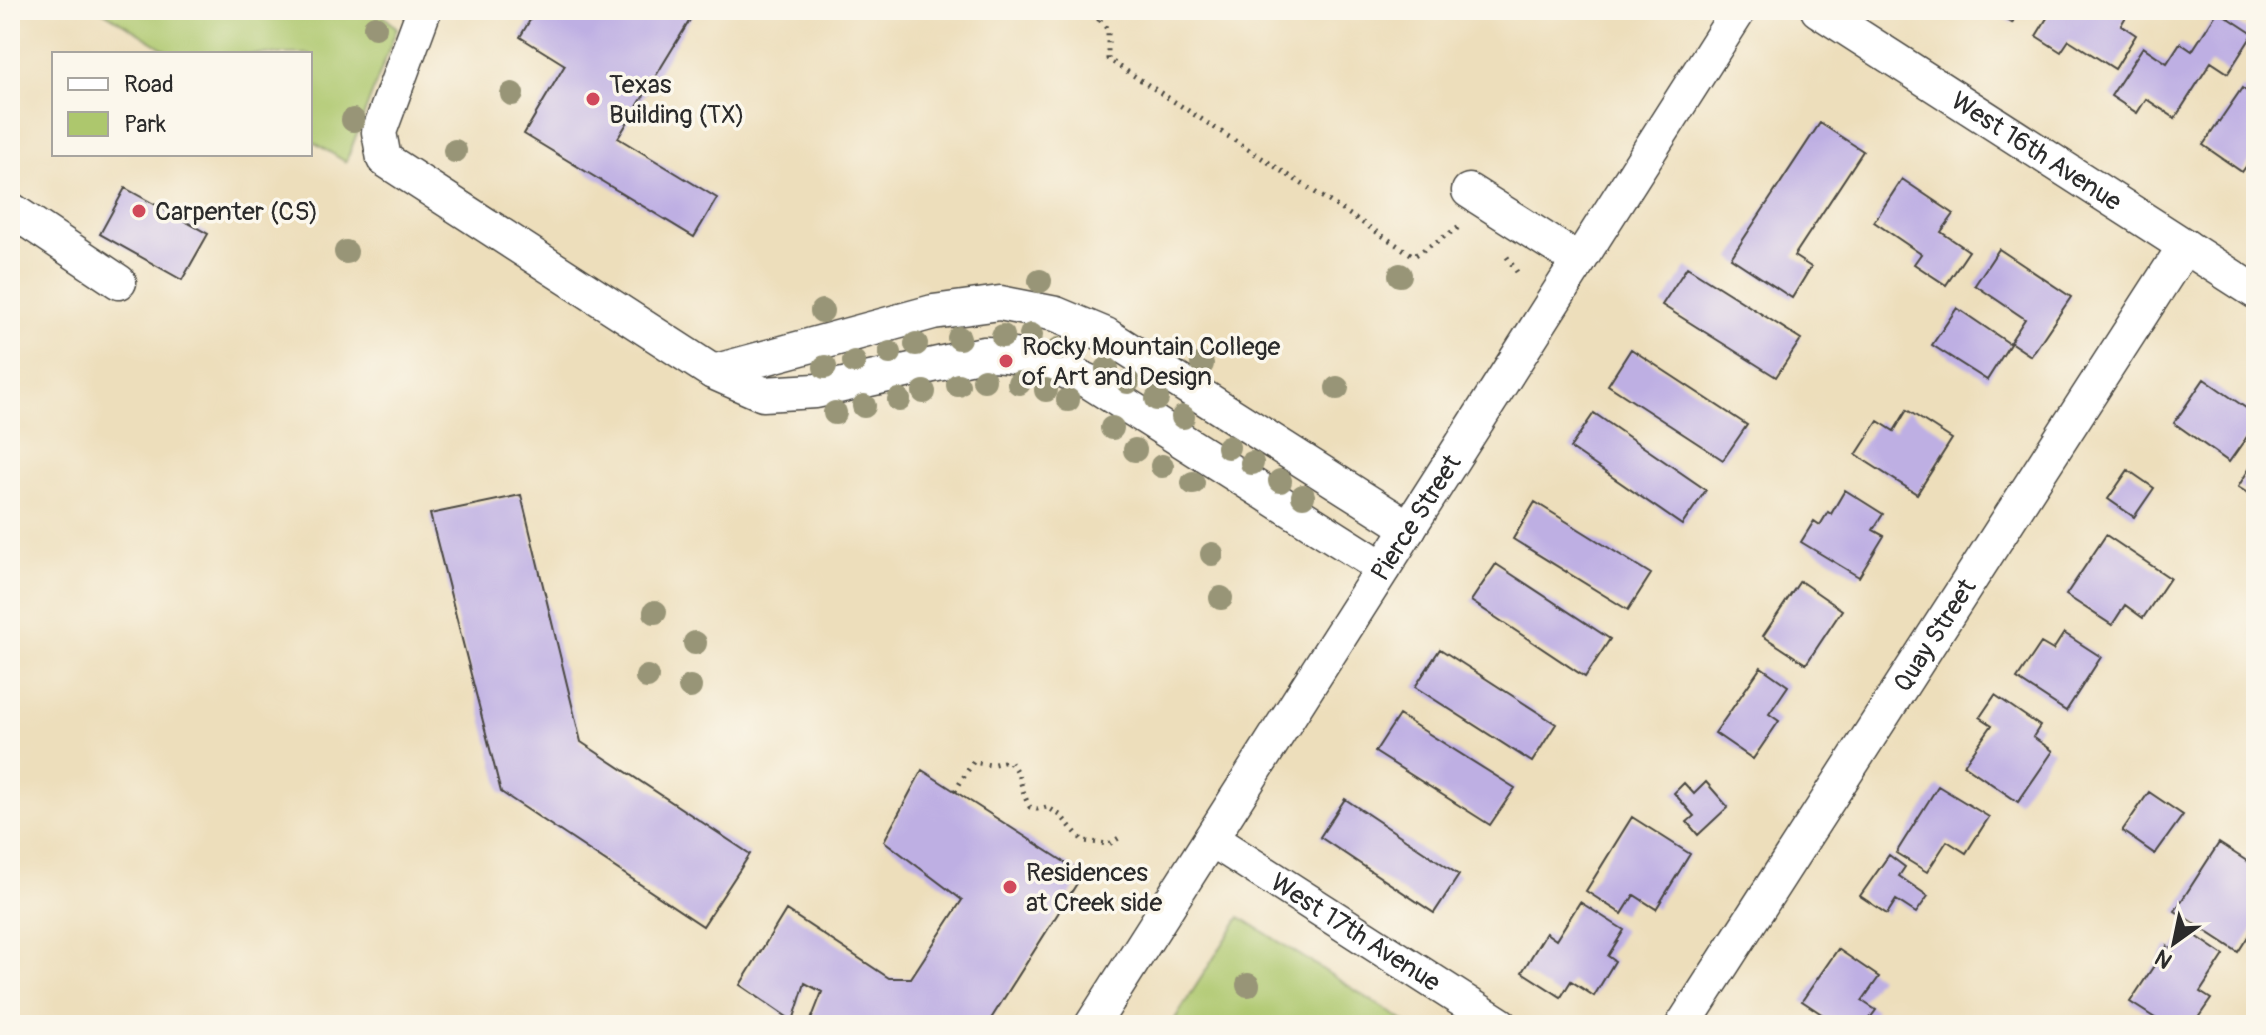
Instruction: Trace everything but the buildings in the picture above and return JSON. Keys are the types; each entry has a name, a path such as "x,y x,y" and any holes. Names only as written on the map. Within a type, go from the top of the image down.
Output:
{"street":[{"path":"424,10 379,132 384,159 713,372 763,394 816,391 983,354 1011,354 1050,363 1090,382 1383,568"},
{"name":"Pierce Street","path":"1092,1025 1739,10"},
{"name":"West 16th Avenue","path":"1818,10 2256,292"},
{"path":"1469,191 1579,261"},
{"path":"10,209 119,282"},
{"name":"Quay Street","path":"1683,1025 2185,246"},
{"path":"713,372 933,312 1000,303 1056,314 1106,335 1409,528"},
{"name":"West 17th Avenue","path":"1211,839 1501,1025"}],"path":[{"path":"1084,10 1100,20 1108,30 1108,59 1414,256 1461,226 1474,234"},
{"path":"1100,20 1108,10"},
{"path":"1502,249 1517,272"},
{"path":"955,791 973,762 990,765 1008,761 1020,775 1024,798 1030,807 1047,807 1060,815 1083,841 1109,844 1122,836"}],"green space":[{"path":"101,10 377,10 397,28 346,162 312,141 312,52 169,52"},
{"path":"1240,917 1410,1025 1171,1025"}],"place":[{"name":"Texas Building (TX)","path":"593,99"},
{"name":"Carpenter (CS)","path":"139,211"},
{"name":"Rocky Mountain College of Art and Design","path":"1006,361"},
{"name":"Residences at Creek side","path":"1010,887"}]}
